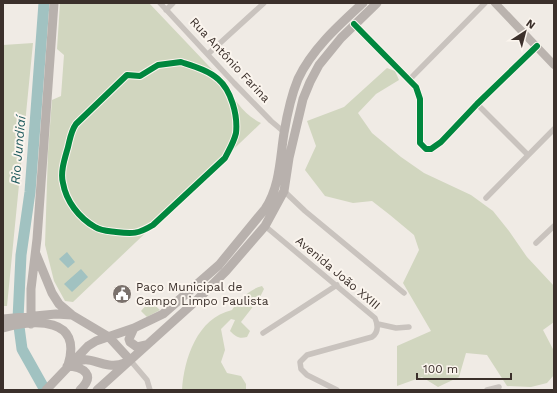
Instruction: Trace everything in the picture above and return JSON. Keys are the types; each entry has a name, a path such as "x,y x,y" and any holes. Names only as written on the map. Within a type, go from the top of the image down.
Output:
{"main road":[{"path":"29,320 54,3"},
{"path":"46,390 67,366 88,346 96,341 134,328 163,314 219,265 265,209 272,199 281,158 284,132 298,79 309,60 332,32 354,7 363,3"},
{"path":"97,390 198,299 226,271 265,226 284,191 303,99 310,82 319,66 354,24 377,3"},
{"path":"495,3 554,65"},
{"path":"504,3 507,16"},
{"path":"284,132 294,140"},
{"path":"35,252 52,293 59,304 72,315 109,337 128,361"},
{"path":"6,323 56,314 72,315"},
{"path":"58,326 72,315"},
{"path":"29,320 58,326 64,330 68,336 70,344 70,358 67,366"},
{"path":"134,328 129,339 130,342 137,347 146,345"},
{"path":"67,366 82,360 95,360 110,366 128,361"},
{"path":"67,366 78,367 86,372 88,376 87,381 80,390"}],"street":[{"name":"Rua Antônio Farina","path":"160,3 271,121 284,132"},
{"path":"166,10 173,3"},
{"path":"208,54 264,3"},
{"path":"410,79 485,3"},
{"path":"354,24 410,79 416,87 420,99 420,142 426,149 431,149 441,142 477,104 537,46"},
{"path":"477,104 528,155"},
{"path":"486,198 554,129"},
{"path":"284,191 305,211 404,292"},
{"name":"Avenida João XXIII","path":"265,226 371,313 378,324 376,334 372,337 307,355 300,362 304,373 337,390"},
{"path":"536,243 554,226"},
{"path":"263,333 337,285"},
{"path":"378,324 396,328 409,327"},
{"path":"128,361 144,375 150,390"},
{"path":"487,390 499,387"}],"green space":[{"path":"60,3 149,3 224,82 244,111 261,123 73,302 65,301 54,281 45,245 48,152 52,100 61,96 64,55 57,49"},
{"path":"33,43 7,306 3,306 3,45"},
{"path":"387,68 395,71 399,80 376,94 358,113 372,133 401,157 424,173 471,195 493,211 527,257 554,286 554,322 543,330 554,351 554,375 547,383 531,387 507,386 487,355 466,353 459,377 438,387 422,377 397,386 397,346 431,331 403,283 419,250 414,235 372,201 353,203 325,196 305,170 316,146 307,121 344,107"},
{"path":"262,286 264,289 259,299 241,322 250,331 247,337 238,337 230,331 235,320 231,319 221,329 225,350 221,362 227,373 241,376 246,384 246,390 182,390 183,378 189,353 201,331 220,314 232,310 249,292"},
{"path":"150,301 160,310 147,317 141,311"}],"water":[{"path":"67,252 75,262 68,268 59,259"},
{"path":"81,269 88,277 72,292 64,284"}],"waterway":[{"name":"Rio Jundiaí","path":"44,3 30,192 21,255 18,319 22,349 45,390"}],"cycle path":[{"path":"354,24 416,87 420,99 420,143 426,149 431,149 441,142 477,104 537,46"},
{"path":"181,62 210,73 218,79 227,90 233,103 236,119 236,133 230,149 225,158 153,225 139,232 131,233 107,231 97,228 84,219 74,208 67,196 62,179 63,165 74,127 127,75 140,76 158,65 181,62"}],"place":[{"name":"Paço Municipal de Campo Limpo Paulista","path":"122,294"}]}
